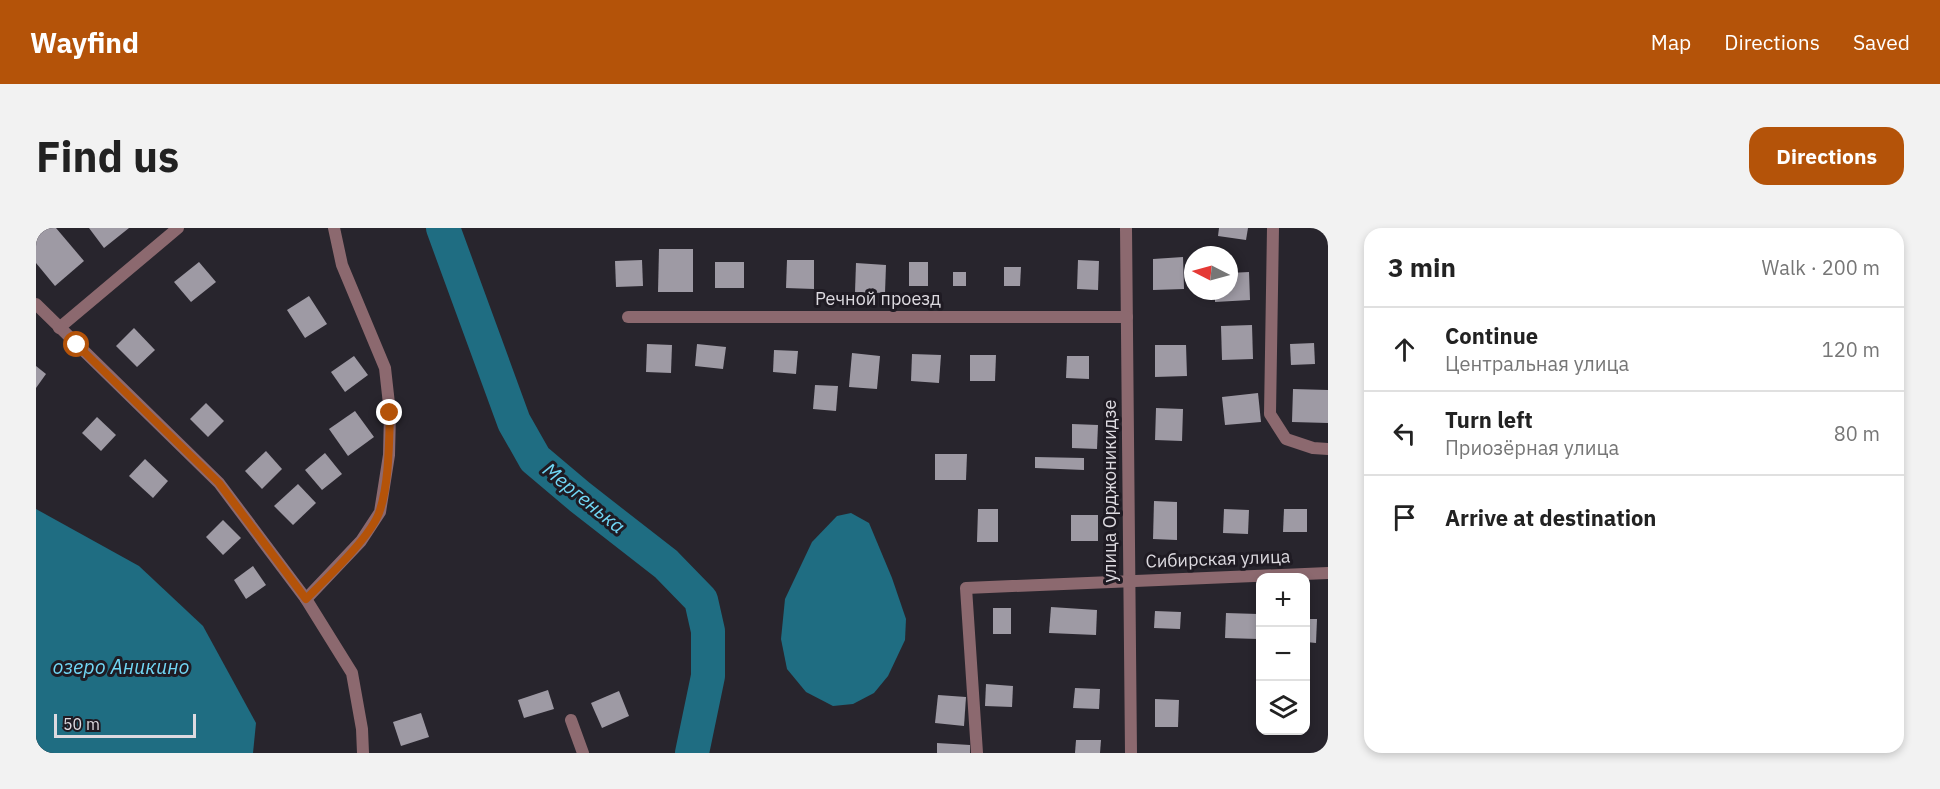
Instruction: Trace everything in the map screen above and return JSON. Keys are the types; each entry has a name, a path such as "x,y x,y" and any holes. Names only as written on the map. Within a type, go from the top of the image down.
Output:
{"street":[{"path":"59,328 178,228"},
{"path":"306,599 361,541 380,512 389,455 390,413 385,368 342,265 334,228"},
{"name":"улица Орджоникидзе","path":"1126,228 1131,753"},
{"path":"1273,228 1270,414 1286,439 1313,448 1328,449"},
{"path":"36,304 219,483 306,599 352,673 362,729 363,753"},
{"name":"Речной проезд","path":"628,317 1127,317"},
{"name":"Сибирская улица","path":"977,753 966,588 1328,573"},
{"path":"571,720 584,753"}],"water":[{"name":"озеро Аникино","path":"36,509 139,566 203,626 256,723 253,753 36,753"},
{"path":"851,513 869,523 906,619 905,640 888,676 874,693 853,704 833,706 806,692 787,669 781,639 785,599 812,542 837,516"}],"building":[{"path":"36,228 56,228 84,261 55,286 36,263"},
{"path":"89,228 129,228 104,248"},
{"path":"1219,228 1248,228 1246,240 1218,236"},
{"path":"659,249 693,249 693,292 658,292"},
{"path":"1183,257 1184,289 1153,290 1153,259"},
{"path":"642,260 643,286 616,287 615,261"},
{"path":"787,260 814,260 814,289 786,288"},
{"path":"1078,260 1099,261 1098,290 1077,289"},
{"path":"199,262 216,282 191,302 174,282"},
{"path":"715,262 744,262 744,288 715,288"},
{"path":"909,262 928,262 928,286 909,286"},
{"path":"856,263 886,265 885,293 855,292"},
{"path":"1004,267 1021,267 1020,286 1004,286"},
{"path":"953,272 966,272 966,286 953,286"},
{"path":"1249,272 1250,300 1215,302 1215,300 1238,300 1238,273"},
{"path":"309,296 327,324 305,338 287,310"},
{"path":"1252,325 1253,359 1222,360 1221,326"},
{"path":"134,328 155,350 137,367 116,346"},
{"path":"1314,343 1315,364 1291,365 1290,344"},
{"path":"647,344 672,345 671,373 646,372"},
{"path":"697,344 726,347 723,369 695,366"},
{"path":"1155,345 1186,345 1187,376 1155,377"},
{"path":"774,350 798,351 796,374 773,372"},
{"path":"852,353 880,356 877,389 849,387"},
{"path":"912,354 941,355 939,383 911,381"},
{"path":"970,355 996,355 995,381 970,381"},
{"path":"354,356 368,375 345,392 331,372"},
{"path":"1067,356 1089,356 1089,379 1066,378"},
{"path":"36,366 46,374 36,388"},
{"path":"815,385 838,386 836,411 813,409"},
{"path":"1293,389 1328,390 1328,423 1292,422"},
{"path":"1258,393 1261,422 1225,425 1222,397"},
{"path":"206,403 224,421 208,437 190,419"},
{"path":"1156,408 1183,409 1182,441 1155,440"},
{"path":"355,411 374,437 348,456 329,429"},
{"path":"97,417 116,435 101,451 82,433"},
{"path":"1072,424 1098,425 1097,449 1072,448"},
{"path":"266,451 282,469 262,489 245,471"},
{"path":"325,453 342,474 322,490 305,470"},
{"path":"935,454 967,454 966,480 935,480"},
{"path":"1035,457 1084,458 1084,470 1035,468"},
{"path":"145,459 168,481 153,498 129,476"},
{"path":"298,484 316,503 293,525 274,506"},
{"path":"1154,501 1177,502 1177,540 1153,539"},
{"path":"978,509 998,509 998,542 977,542"},
{"path":"1224,509 1249,510 1248,534 1223,533"},
{"path":"1284,509 1307,509 1307,532 1283,532"},
{"path":"1071,515 1098,515 1098,541 1071,541"},
{"path":"223,520 241,538 223,555 206,537"},
{"path":"253,566 266,585 246,599 234,580"},
{"path":"1051,607 1097,610 1096,635 1049,633"},
{"path":"993,608 1011,608 1011,634 993,634"},
{"path":"1155,611 1181,612 1180,629 1154,628"},
{"path":"1226,613 1256,614 1256,639 1225,638"},
{"path":"1310,619 1317,619 1316,643 1310,642"},
{"path":"986,684 1013,686 1012,707 985,706"},
{"path":"1075,688 1100,689 1099,709 1073,708"},
{"path":"548,690 554,709 524,718 518,700"},
{"path":"619,691 629,716 602,728 591,703"},
{"path":"938,695 966,697 964,726 935,723"},
{"path":"1155,699 1179,700 1178,727 1155,727"},
{"path":"421,713 429,737 401,746 393,722"},
{"path":"1076,740 1101,740 1100,753 1075,753"},
{"path":"937,743 970,745 970,753 937,753"}],"waterway":[{"name":"Мергенька","path":"443,228 514,422 535,459 666,564 701,600 708,631 708,676 692,753"}],"route":[{"path":"77,345 219,483 306,599 361,541 380,512 389,455 390,413"}]}
